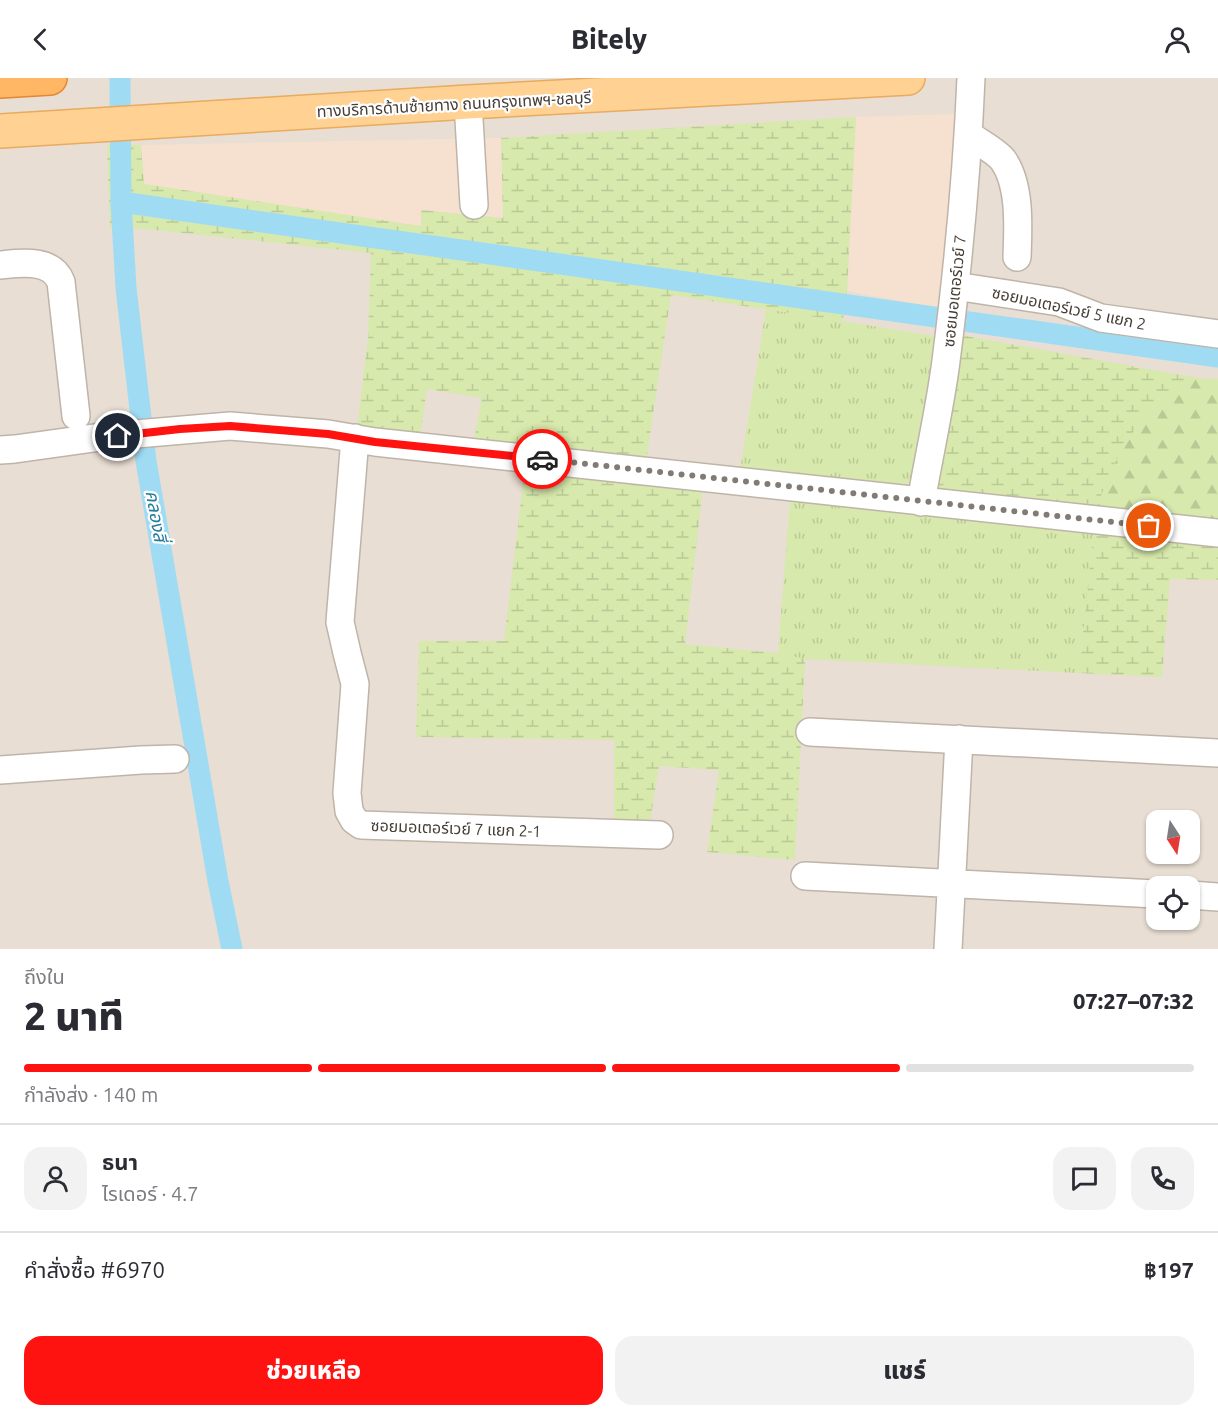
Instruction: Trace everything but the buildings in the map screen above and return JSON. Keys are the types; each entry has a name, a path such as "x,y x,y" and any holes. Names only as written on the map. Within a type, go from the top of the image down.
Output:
{"highway":[{"path":"0,81 50,78"}],"main road":[{"name":"ทางบริการด้านซ้ายทาง ถนนกรุงเทพฯ-ชลบุรี","path":"0,131 908,78"}],"street":[{"name":"ซอยมอเตอร์เวย์ 7","path":"921,502 947,352 955,291 969,135 970,78"},
{"path":"468,102 474,205"},
{"path":"969,135 1002,159 1010,173 1018,210 1017,257"},
{"path":"0,265 18,263 43,266 54,271 58,276 61,285 76,416"},
{"name":"ซอยมอเตอร์เวย์ 5 แยก 2","path":"955,291 1059,302 1101,318 1218,334"},
{"path":"0,450 100,437 230,426 328,434 375,442 1218,533"},
{"name":"ซอยมอเตอร์เวย์ 7 แยก 2-1","path":"355,438 340,622 346,653 356,684 346,793 349,811 354,820 361,825 659,834"},
{"path":"810,732 1218,753"},
{"path":"948,949 959,739"},
{"path":"0,770 175,759"},
{"path":"805,876 1146,894"},
{"path":"1200,896 1218,897"}],"shaded area":[{"path":"0,78 1218,78 1218,949 0,949"},
{"path":"960,114 944,309 847,291 856,117"},
{"path":"501,138 504,218 421,210 421,227 144,184 141,145"}],"green space":[{"path":"856,117 847,291 843,321 671,295 646,461 473,444 482,398 427,389 420,436 357,428 368,338 371,253 110,227 107,145 141,145 144,184 421,226 421,210 503,218 501,138"},
{"path":"766,309 935,336 913,479 900,489 740,470"},
{"path":"961,335 1197,378 1140,420 1110,471 1096,510 932,493"},
{"path":"1197,378 1218,379 1218,523 1096,510 1110,471 1140,419"},
{"path":"525,467 703,487 685,644 778,653 805,659 795,860 707,852 719,770 659,766 650,822 614,822 614,740 416,737 419,641 504,641"},
{"path":"790,498 1094,527 1079,673 805,659 778,653"},
{"path":"1094,527 1218,545 1218,580 1170,579 1162,677 1079,673"}],"waterway":[{"name":"คลองสี่","path":"120,78 121,202 126,288 146,461 218,881 232,949"},
{"path":"121,202 1218,357"}],"way so far":[{"path":"542,459 1149,526"}],"route":[{"path":"118,436 230,426 328,434 375,442 542,459"}]}
